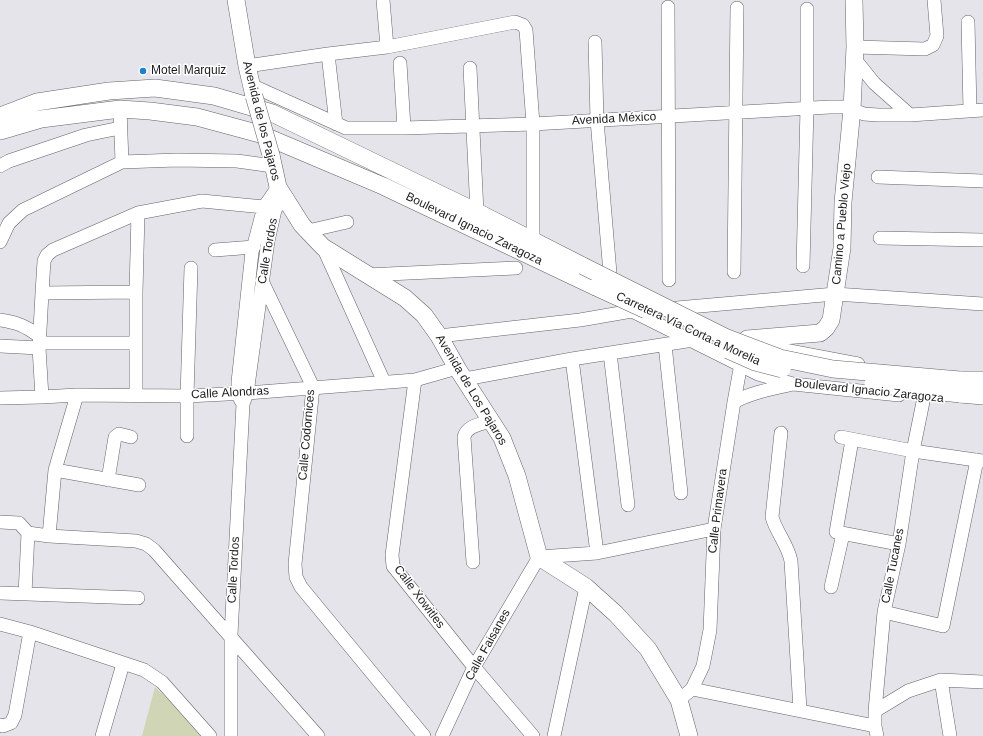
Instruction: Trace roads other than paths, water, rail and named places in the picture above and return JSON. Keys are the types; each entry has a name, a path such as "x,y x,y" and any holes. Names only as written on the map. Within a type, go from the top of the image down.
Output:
{"main road":[{"name":"Avenida de los Pajaros","path":"236,0 246,66 281,191 302,225 323,247 366,275"},
{"name":"Camino a Pueblo Viejo","path":"747,339 820,333 826,328 831,320 842,248 844,202 852,109 854,0"},
{"name":"Boulevard Ignacio Zaragoza","path":"0,116 37,102 110,91 155,88 214,96 272,113 477,212 533,241 546,255"},
{"path":"37,102 41,119"},
{"name":"Boulevard Ignacio Zaragoza","path":"0,130 41,119 120,110 197,117 260,134 546,255"},
{"name":"Carretera Vía Corta a Morelia","path":"546,255 583,266 727,338 780,358 833,369 960,387 983,396"},
{"name":"Carretera Vía Corta a Morelia","path":"546,255 596,287 755,362 782,369 842,380 960,387 983,380"},
{"name":"Avenida de Los Pajaros","path":"366,275 405,298 424,315 439,336 461,374 492,421 502,438 517,476 539,557"},
{"path":"539,557 586,587 616,614 648,649 679,700 689,736"}],"street":[{"path":"383,0 387,47"},
{"path":"854,53 925,49 933,45 937,36 934,0"},
{"path":"668,7 669,280"},
{"path":"734,272 737,8"},
{"path":"803,266 807,108 807,9"},
{"path":"246,66 387,47 515,22 523,25 526,30 533,124 533,241"},
{"path":"968,22 970,111"},
{"path":"595,42 597,120 610,273"},
{"path":"854,53 878,86 910,115"},
{"path":"328,54 336,124"},
{"path":"400,63 404,128"},
{"path":"470,68 477,212"},
{"name":"Avenida México","path":"254,91 346,128 404,128 533,124 807,108 843,107 864,114 910,115 983,110"},
{"path":"120,110 122,162"},
{"path":"0,166 9,161 86,135 120,128"},
{"path":"0,242 9,223 23,210 122,162 177,160 272,160"},
{"path":"878,176 983,182"},
{"name":"Calle Tordos","path":"243,397 238,382 254,247 270,209 281,191"},
{"path":"42,397 39,342 44,262 47,255 53,250 138,214 202,201 270,209"},
{"name":"Calle Tordos","path":"231,736 231,636 243,397 268,241 270,209"},
{"path":"136,396 135,342 138,214"},
{"path":"308,231 347,222"},
{"path":"880,238 983,240"},
{"path":"215,250 254,247"},
{"path":"323,247 384,382"},
{"name":"Boulevard Ignacio Zaragoza","path":"546,255 573,255 677,308 747,339 779,349 851,363 983,376"},
{"name":"Boulevard Ignacio Zaragoza","path":"546,255 561,275 758,374 793,384 924,398 983,400"},
{"path":"187,436 191,268"},
{"path":"366,275 516,268"},
{"name":"Calle Codornices","path":"262,280 313,387 295,564 296,577 301,588 424,736"},
{"path":"42,293 136,292"},
{"path":"677,308 835,294 983,304"},
{"path":"439,336 580,320 632,311"},
{"path":"0,320 17,322 25,326 39,342"},
{"name":"Calle Primavera","path":"679,700 692,689 703,666 710,630 714,530 734,402 747,339"},
{"name":"Calle Alondras","path":"0,398 77,395 243,397 313,387 415,380 572,359 693,340"},
{"path":"0,346 39,342 135,342"},
{"path":"665,345 681,494"},
{"path":"610,353 628,505"},
{"path":"572,359 597,552"},
{"name":"Calle Xowitles","path":"415,380 392,555 393,566 474,667 533,736"},
{"path":"734,402 758,392 793,384"},
{"path":"49,536 55,470 77,395"},
{"name":"Calle Tucanes","path":"876,731 875,711 884,612 899,544 913,451 924,398"},
{"path":"473,562 464,437 469,428 492,421"},
{"path":"781,433 772,517 774,524 790,554 800,710"},
{"path":"108,480 115,438 119,434 131,437"},
{"path":"831,587 840,533 846,438 913,451 980,461 943,626 884,612"},
{"path":"55,470 139,485"},
{"path":"0,522 19,523 28,533 49,536 136,541 146,544 154,550 318,736"},
{"path":"539,557 597,552 714,530"},
{"path":"25,594 28,533"},
{"path":"840,533 899,544"},
{"name":"Calle Faisanes","path":"442,736 474,667 539,557"},
{"path":"554,736 586,587"},
{"path":"0,593 138,598"},
{"path":"0,624 30,632 144,670 162,682 210,736"},
{"path":"0,725 3,726 11,723 15,715 30,632"},
{"path":"102,736 123,664"},
{"path":"875,711 908,691 941,680 983,682"},
{"path":"941,680 950,736"},
{"path":"692,689 800,710 876,731"}],"place":[{"name":"Motel Marquiz","path":"143,71"}]}
